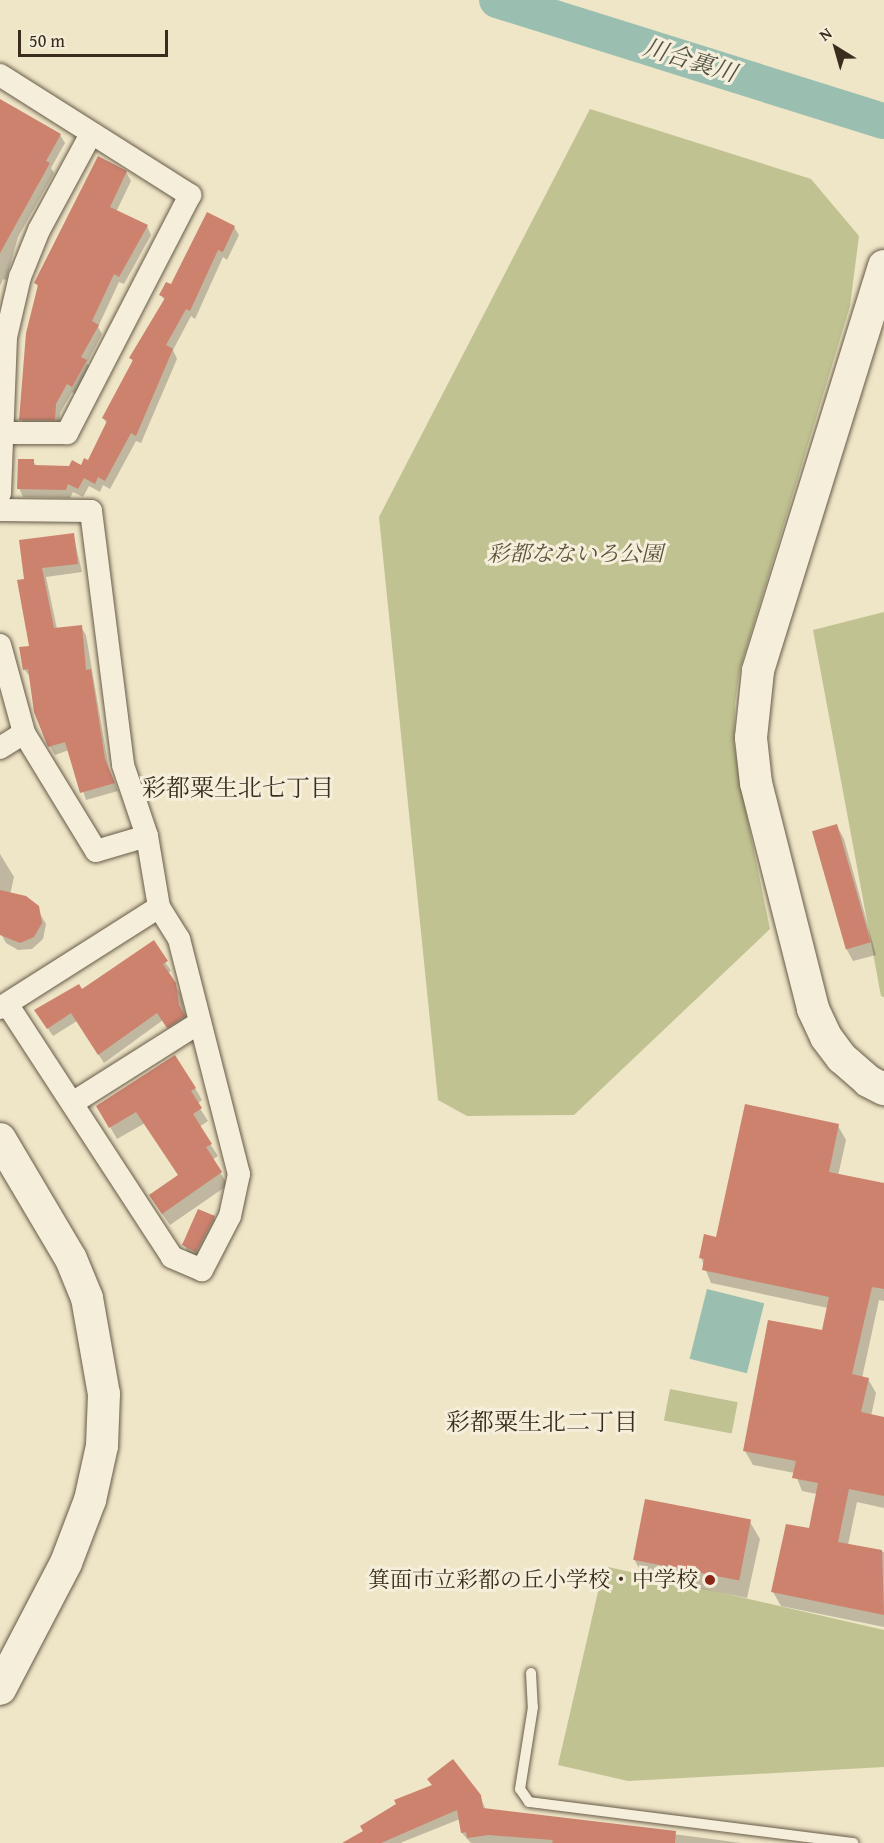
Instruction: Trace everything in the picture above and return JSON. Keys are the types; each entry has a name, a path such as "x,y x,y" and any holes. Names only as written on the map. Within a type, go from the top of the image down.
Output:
{"street":[{"path":"0,75 190,195 67,433 5,433"},
{"path":"0,493 5,433 6,337 20,277 39,230 91,134"},
{"path":"884,266 758,671 751,738 756,783 813,1009 826,1037 842,1058 884,1089"},
{"path":"0,510 91,511 123,765 147,836 159,907 179,939 239,1174 230,1215 202,1270 172,1257 75,1102 3,1006 159,907"},
{"path":"0,645 24,734 96,851 147,836"},
{"path":"0,748 24,734"},
{"path":"75,1102 199,1023"},
{"path":"0,1139 71,1259 87,1298 104,1394 102,1446 90,1500 66,1563 0,1689"}],"lane":[{"path":"531,1673 533,1707 520,1789 529,1802 853,1843"}],"green space":[{"name":"彩都なないろ公園","path":"590,109 811,179 859,236 850,306 740,669 735,703 734,742 740,783 770,929 574,1115 467,1116 438,1100 379,517"},
{"path":"884,612 884,997 881,996 813,630"},
{"path":"670,1389 738,1402 732,1434 664,1420"},
{"path":"604,1566 884,1630 884,1767 628,1781 558,1765"}],"shaded area":[{"path":"707,1289 764,1303 747,1373 690,1359"}],"building":[{"path":"0,99 61,134 46,161 50,163 0,253"},
{"path":"98,156 127,171 110,207 148,225 119,277 114,274 92,321 99,325 81,357 87,360 72,387 67,384 56,404 55,420 19,420 26,333 38,285 34,283"},
{"path":"207,212 235,226 223,252 218,250 190,311 186,309 166,345 173,349 136,436 131,433 105,481 98,477 95,484 84,478 78,489 68,484 66,490 17,489 18,459 34,459 34,465 69,466 72,460 81,465 84,458 88,460 107,421 102,418 133,360 129,358 165,298 159,295 166,282 171,284"},
{"path":"74,533 78,564 42,568 54,628 82,625 86,670 91,669 105,759 115,783 80,793 65,742 48,747 34,712 28,669 23,670 19,647 29,646 17,580 24,579 19,540"},
{"path":"837,824 871,942 846,949 812,831"},
{"path":"0,890 26,896 39,906 42,923 34,937 20,943 0,935"},
{"path":"154,940 168,961 163,964 176,983 179,1005 185,1016 167,1028 157,1013 98,1055 71,1013 47,1029 34,1010 79,984 82,989"},
{"path":"175,1055 196,1088 191,1091 202,1108 193,1114 212,1144 206,1147 222,1172 162,1214 149,1195 178,1175 136,1112 109,1128 96,1106"},
{"path":"745,1104 839,1124 829,1172 884,1183 884,1289 872,1287 852,1374 869,1378 861,1412 884,1417 884,1496 849,1489 838,1542 882,1550 884,1615 771,1592 786,1524 809,1528 818,1483 792,1478 796,1461 743,1451 768,1320 822,1330 829,1297 702,1270 704,1259 699,1258 704,1234 716,1237"},
{"path":"198,1209 215,1216 196,1252 182,1245"},
{"path":"645,1499 751,1520 739,1580 633,1560"},
{"path":"453,1759 481,1795 483,1808 676,1831 675,1843 552,1843 553,1840 489,1835 467,1838 466,1832 461,1833 457,1810 381,1843 342,1843 363,1831 360,1826 396,1804 394,1800 432,1785 427,1779"}],"waterway":[{"name":"川合裏川","path":"497,0 884,121"}],"place":[{"name":"箕面市立彩都の丘小学校・中学校","path":"710,1580"}],"district":[{"name":"彩都粟生北七丁目","path":"238,788"},
{"name":"彩都粟生北二丁目","path":"542,1422"}]}
